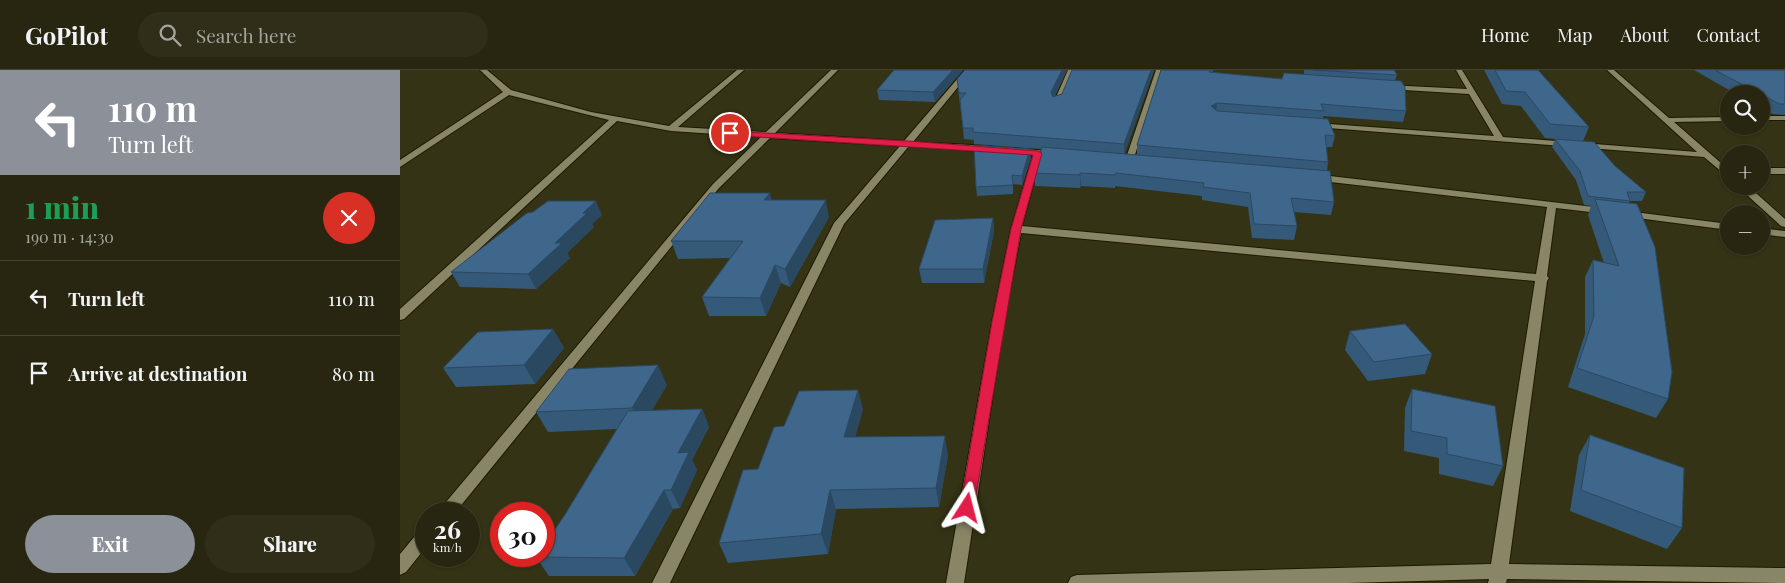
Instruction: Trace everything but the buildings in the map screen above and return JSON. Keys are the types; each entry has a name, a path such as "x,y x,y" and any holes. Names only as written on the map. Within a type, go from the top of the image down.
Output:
{"street":[{"path":"483,70 508,92 590,114 670,129 908,143 1065,155"},
{"path":"670,129 741,70"},
{"path":"454,502 691,214 716,186 835,70"},
{"path":"661,583 839,223 969,70"},
{"path":"1057,104 1071,70"},
{"path":"1129,161 1160,70"},
{"path":"1459,70 1499,138"},
{"path":"1610,70 1720,166"},
{"path":"1384,86 1473,92"},
{"path":"400,164 508,92"},
{"path":"1770,118 1785,118"},
{"path":"400,316 615,119"},
{"path":"1666,120 1720,119"},
{"path":"1304,124 1706,155"},
{"path":"955,583 998,322 1016,229 1038,153"},
{"path":"1770,171 1785,171"},
{"path":"1301,176 1552,204 1720,226"},
{"path":"1752,195 1785,224"},
{"path":"1498,577 1543,278 1552,204"},
{"path":"1016,229 1543,278"},
{"path":"1770,232 1785,234"},
{"path":"400,567 415,549"},
{"path":"1077,583 1498,577 1785,576"}],"route":[{"path":"730,133 908,143 1038,153 1016,229 998,322 967,508"}]}
